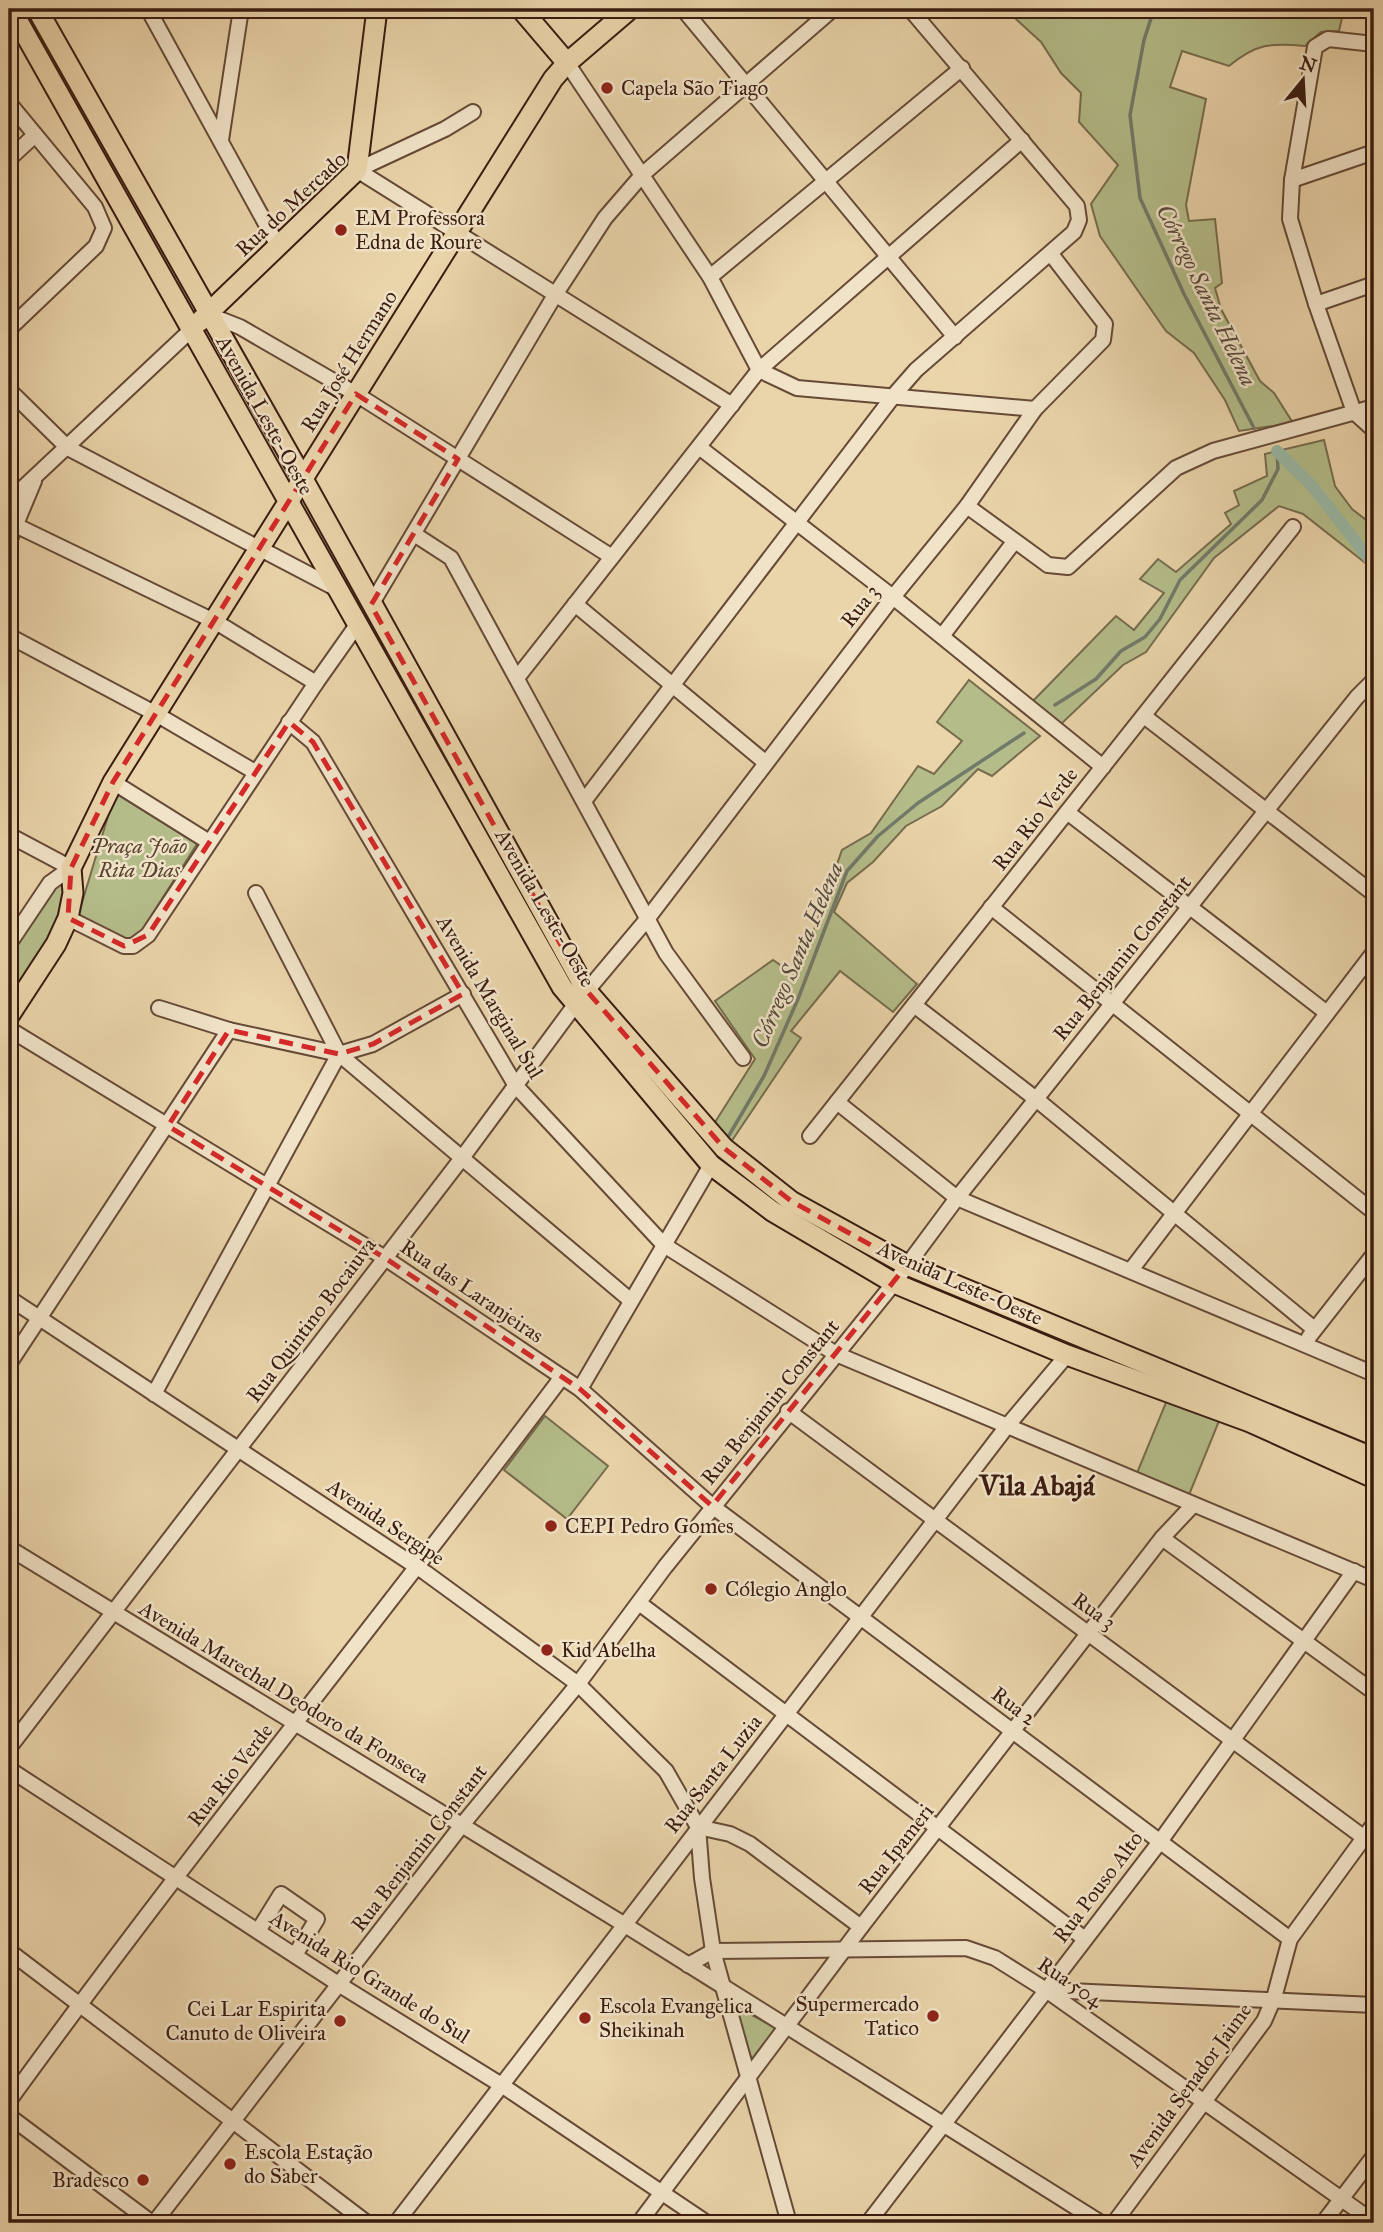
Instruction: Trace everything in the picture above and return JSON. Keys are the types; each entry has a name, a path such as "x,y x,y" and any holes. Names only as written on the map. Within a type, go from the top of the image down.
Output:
{"main road":[{"name":"Avenida Leste-Oeste","path":"11,9 357,625 580,997 710,1165 772,1211 894,1283 1067,1355 1250,1422 1374,1478"},
{"name":"Avenida Leste-Oeste","path":"37,9 303,479 580,997 724,1148 792,1201 907,1265 1374,1458"},
{"path":"356,170 377,9"},
{"path":"520,9 567,62"},
{"name":"Rua José Hermano","path":"9,1016 56,944 68,918 73,893 71,868 113,782 216,622 455,232 567,62 630,9"},
{"name":"Rua do Mercado","path":"191,330 356,170"}],"street":[{"path":"148,9 278,246"},
{"path":"221,140 241,9"},
{"path":"683,9 955,337"},
{"path":"371,605 555,295 605,218 643,174 833,9"},
{"path":"584,801 895,394 916,370 1051,254 1073,232 1079,220 1077,206 909,9"},
{"path":"1374,44 1328,38 1315,47 1292,180 1290,219 1354,412 1374,430"},
{"path":"567,62 710,277 759,370 797,388 895,394 1035,409"},
{"path":"710,277 962,68"},
{"path":"9,103 95,207 104,228 96,246 9,329"},
{"name":"Rua do Mercado","path":"356,170 445,129 473,112"},
{"path":"9,159 35,135"},
{"path":"517,678 759,370 1022,140"},
{"path":"1292,180 1374,152"},
{"path":"356,170 732,405"},
{"name":"Rua 3","path":"648,918 893,597 967,506 1035,409 1103,340 1105,324 1051,254"},
{"path":"1316,304 1374,284"},
{"path":"208,314 240,327 356,394 612,557"},
{"path":"9,501 191,330"},
{"path":"9,390 68,448 337,589"},
{"path":"967,506 1048,565 1068,567 1176,468 1213,451 1374,407"},
{"path":"699,447 893,597 1103,767"},
{"path":"9,541 13,524 36,477"},
{"path":"13,524 216,622 316,683"},
{"name":"Rua Rio Verde","path":"810,1136 1293,527"},
{"path":"414,534 451,558 666,954 743,1058"},
{"path":"942,636 1014,541"},
{"path":"575,604 766,763"},
{"path":"68,918 114,944 132,946 141,942 357,625"},
{"path":"9,636 156,714 255,772"},
{"name":"Rua Benjamin Constant","path":"153,2223 340,1985 542,1720 578,1685 712,1506 894,1283 957,1198 1357,697 1374,680"},
{"path":"1144,716 1374,894"},
{"name":"Avenida Marginal Sul","path":"289,722 313,742 516,1086 664,1245 836,1354 1374,1580"},
{"path":"113,782 209,842"},
{"path":"1067,812 1327,1013"},
{"path":"9,835 71,868"},
{"name":"Rua José Hermano","path":"9,944 50,883 71,868"},
{"path":"256,893 339,1054 630,1300"},
{"path":"991,908 1111,1006 1374,1212"},
{"name":"Rua Quintino Bocaiuva","path":"9,1748 462,1158 580,997 648,918"},
{"path":"1131,1270 1374,952"},
{"path":"159,1008 229,1030 339,1054 373,1044 463,994"},
{"path":"914,1005 1036,1099 1313,1328"},
{"name":"Rua das Laranjeiras","path":"9,1029 385,1258 580,1389 712,1506"},
{"path":"9,1364 229,1030"},
{"path":"154,1394 339,1054"},
{"path":"837,1101 957,1198 1374,1374"},
{"path":"580,1389 710,1165"},
{"path":"1306,1345 1313,1328 1374,1254"},
{"name":"Avenida Sergipe","path":"9,1298 419,1567 578,1685 666,1771 698,1827"},
{"name":"Rua Santa Luzia","path":"396,2223 1008,1425 1067,1355"},
{"name":"Rua Rio Verde","path":"9,2101 79,2004 419,1567 562,1377"},
{"name":"Rua 3","path":"788,1411 1369,1841"},
{"name":"Rua Ipameri","path":"639,2223 861,1927 1162,1538 1193,1505"},
{"name":"Rua 2","path":"712,1506 1290,1939"},
{"path":"1162,1538 1374,1692"},
{"name":"Avenida Marechal Deodoro da Fonseca","path":"9,1548 625,1925 1101,2223"},
{"name":"Rua Pouso Alto","path":"868,2223 1159,1843 1354,1571"},
{"path":"639,1603 1085,1939"},
{"name":"Avenida Rio Grande do Sul","path":"9,1769 340,1985 503,2086 707,2223"},
{"name":"Avenida Senador Jaime","path":"1114,2223 1264,2021 1274,1998 1290,1939 1369,1841 1374,1824"},
{"path":"789,2223 721,1986 702,1878 698,1827 730,1834 750,1844 861,1927"},
{"path":"671,1863 691,1865 702,1878"},
{"path":"258,1931 281,1894 317,1919 295,1955"},
{"name":"Rua 504","path":"688,1965 713,1951 966,1948 995,1958 1205,2100 1374,2222"},
{"path":"9,1951 367,2223"},
{"path":"1046,1990 1274,1998 1374,2006"},
{"path":"1086,2018 1089,2003 1099,1992"},
{"path":"9,2116 153,2223"},
{"path":"1322,2223 1374,2156"}],"highlighted area":[{"path":"356,394 458,459 371,605 586,990 724,1148 791,1201 907,1265 712,1506 580,1389 385,1258 168,1126 229,1030 339,1054 373,1044 463,994 313,742 289,722 148,935 124,946 68,918 71,868 113,782"}],"green space":[{"path":"1005,9 1344,9 1339,31 1321,32 1305,46 1264,46 1229,66 1182,51 1170,87 1206,99 1186,205 1189,221 1215,219 1222,283 1215,288 1221,309 1260,381 1274,393 1293,423 1239,431 1225,400 1194,353 1166,331 1100,236 1091,204 1118,165 1079,122 1081,93 1061,73 1041,42"},
{"path":"1324,440 1335,486 1352,509 1374,526 1374,608 1368,565 1303,514 1279,506 1214,558 1146,652 1123,665 1059,726 1031,703 1116,616 1134,630 1164,593 1140,579 1158,559 1176,572 1231,524 1225,513 1239,505 1234,491 1267,476 1265,454"},
{"path":"969,680 1040,736 992,776 978,769 942,806 906,826 873,862 847,883 834,912 917,984 893,1012 840,971 791,1031 801,1038 731,1142 712,1127 755,1059 715,1001 773,960 789,971 800,970 842,850 871,833 918,766 934,774 962,741 937,722"},
{"name":"Praça João Rita Dias","path":"115,793 197,844 137,938 125,940 78,916"},
{"path":"63,874 72,880 59,913 9,1004 9,950"},
{"path":"1167,1400 1219,1421 1189,1495 1137,1473"},
{"path":"545,1416 608,1466 567,1519 504,1470"},
{"path":"734,2006 777,2028 752,2061"}],"waterway":[{"name":"Córrego Santa Helena","path":"1154,9 1144,40 1130,115 1140,198 1184,294 1254,428"},
{"name":"Córrego Santa Helena","path":"1055,705 1096,679 1121,651 1145,637 1160,619 1180,580 1262,500 1278,469 1277,451"},
{"path":"1277,451 1313,487 1374,565"},
{"name":"Córrego Santa Helena","path":"728,1137 764,1076 798,999 847,871 878,836 918,803 1024,733"}],"place":[{"name":"Capela São Tiago","path":"607,88"},
{"name":"EM Professora Edna de Roure","path":"341,230"},
{"name":"CEPI Pedro Gomes","path":"551,1526"},
{"name":"Cólegio Anglo","path":"711,1589"},
{"name":"Kid Abelha","path":"547,1650"},
{"name":"Supermercado Tatico","path":"933,2016"},
{"name":"Escola Evangelica Sheikinah","path":"585,2018"},
{"name":"Cei Lar Espirita Canuto de Oliveira","path":"340,2021"},
{"name":"Escola Estação do Saber","path":"230,2164"},
{"name":"Bradesco","path":"143,2180"}],"district":[{"name":"Vila Abajá","path":"1037,1485"}]}
